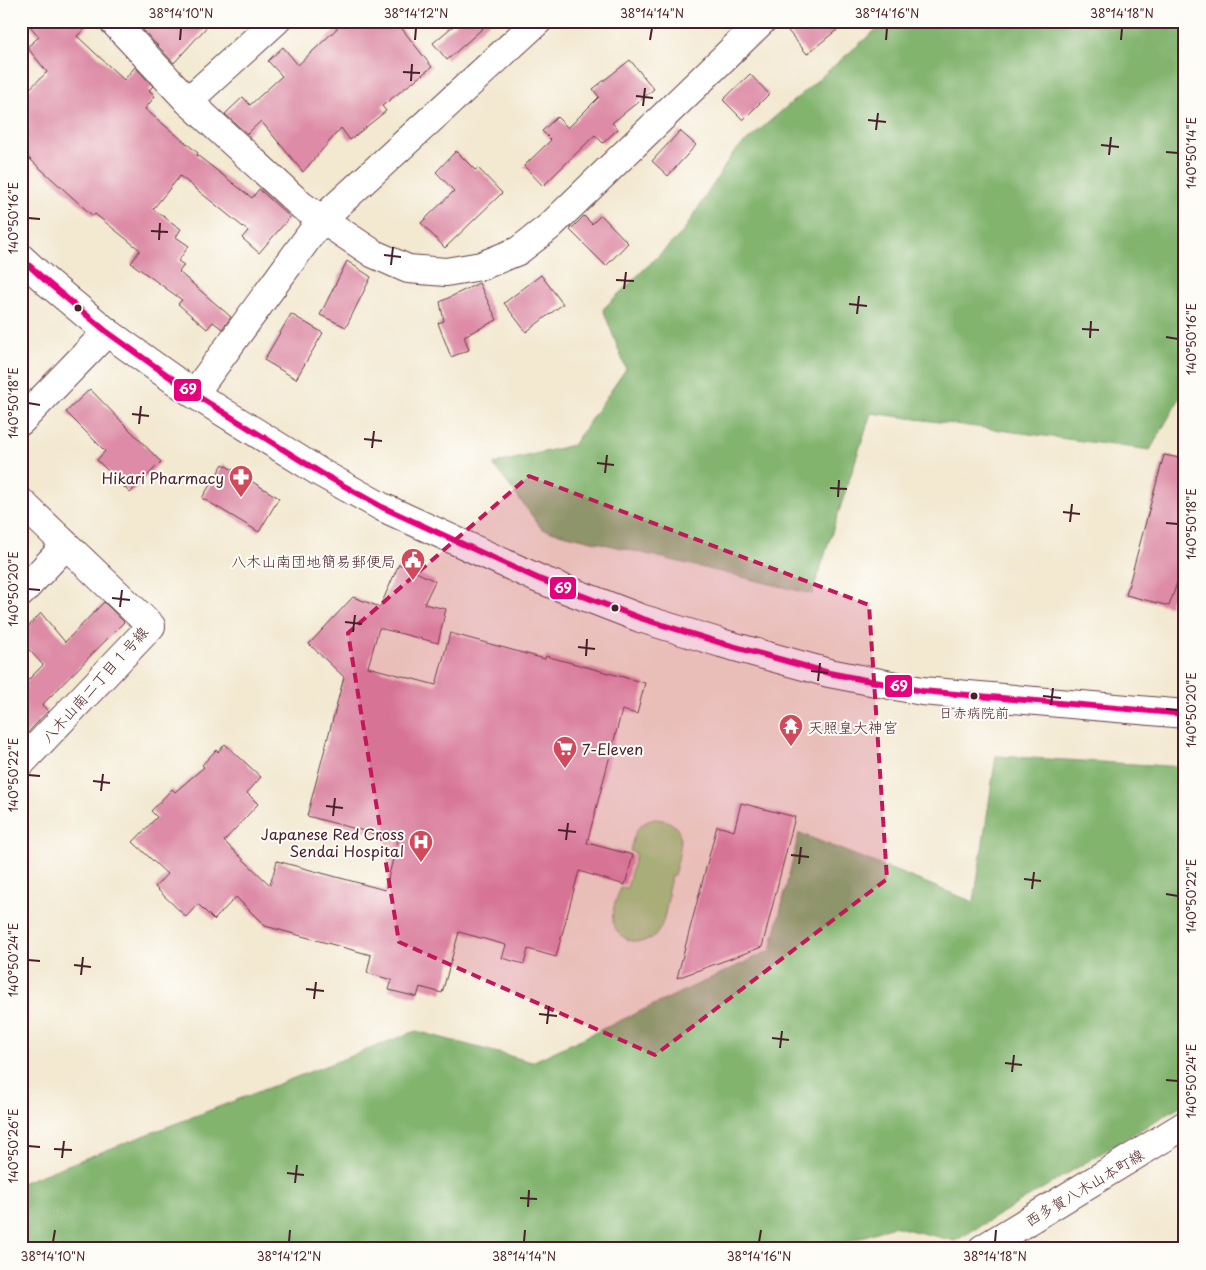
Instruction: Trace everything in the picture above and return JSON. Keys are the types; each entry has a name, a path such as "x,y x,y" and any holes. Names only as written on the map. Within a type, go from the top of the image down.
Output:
{"street":[{"path":"113,21 188,101 302,206 374,254 408,268 446,272 481,266 518,251 549,226 762,21"},
{"path":"188,101 276,21"},
{"path":"194,394 321,220 538,21"},
{"path":"21,258 107,332 194,394 321,473 382,507 539,579 649,620 721,643 829,672 922,691 1185,714"},
{"path":"21,421 107,332"},
{"name":"八木山南二丁目１号線","path":"21,502 151,626 21,763"},
{"path":"21,593 66,545"},
{"name":"西多賀八木山本町線","path":"982,1249 1185,1125"}],"highlighted area":[{"path":"529,476 869,605 887,879 655,1055 399,942 348,633"}],"green space":[{"path":"886,21 1185,21 1185,389 1150,450 871,413 812,594 542,529 493,464 573,445 626,369 603,309 683,232 733,153"},
{"path":"996,756 1185,767 1185,1103 955,1241 893,1226 829,1249 21,1249 21,1183 416,1031 532,1062 771,950 799,833 974,902"},
{"path":"655,819 674,825 680,839 679,857 667,893 669,894 664,918 658,932 646,941 632,941 626,939 616,928 613,921 614,908 621,887 627,888 636,853 630,851 637,830 644,823"}],"building":[{"path":"26,21 94,21 77,36 124,80 135,67 153,86 149,90 155,96 145,109 198,153 197,155 252,198 259,189 290,217 259,253 242,238 248,231 180,176 153,209 181,229 176,237 189,246 178,261 184,265 179,272 231,317 222,329 213,322 207,329 178,304 182,300 131,263 140,250 95,214 93,216 21,151 21,97 47,72 27,47 39,37"},
{"path":"151,21 212,21 174,63 143,30"},
{"path":"345,21 396,21 432,67 382,106 386,111 350,140 341,128 303,172 261,121 247,134 225,114 243,97 250,105 282,76 268,61 283,47 298,65"},
{"path":"459,21 491,21 447,60 433,43"},
{"path":"780,21 848,21 807,54"},
{"path":"630,60 654,89 612,123 618,129 603,143 595,135 543,186 524,166 551,140 542,131 557,117 568,128 599,97 593,89"},
{"path":"750,74 769,94 743,120 723,100"},
{"path":"680,131 696,145 668,176 652,161"},
{"path":"456,151 475,170 478,168 502,193 445,248 421,223 454,191 436,172"},
{"path":"601,215 628,243 606,266 570,230 584,216 592,224"},
{"path":"347,261 371,277 346,327 320,315"},
{"path":"541,275 563,304 526,332 504,303"},
{"path":"479,283 497,320 464,336 469,350 451,357 438,323 444,321 440,302"},
{"path":"291,314 323,333 296,379 264,360"},
{"path":"90,389 161,462 130,493 97,460 105,451 66,412"},
{"path":"1164,455 1185,459 1185,560 1169,606 1126,595"},
{"name":"Hikari Pharmacy","path":"223,464 279,498 259,532 202,498"},
{"path":"399,564 435,581 424,604 446,609 438,643 379,628 368,667 436,685 450,633 545,659 546,656 645,683 637,714 622,710 587,843 633,855 625,885 579,871 556,957 528,949 524,964 502,958 506,945 459,932 442,993 420,987 417,997 389,990 392,980 367,973 371,955 265,926 236,897 214,920 198,904 186,917 155,887 167,874 133,842 157,817 151,811 172,789 175,792 204,767 202,765 216,750 218,752 225,744 261,777 247,793 258,804 224,841 270,885 277,861 385,890 398,840 307,816 344,677 309,644 353,597 380,607"},
{"path":"104,602 124,622 42,705 48,711 21,740 21,687 43,665 21,641 21,634 41,613 65,642"},
{"path":"741,803 795,817 762,947 677,978 717,826 734,831"}],"transit line":[{"name":"69","path":"21,258 107,332 153,365 194,394 321,473 382,507 539,579 640,618 829,673 922,691 1185,714"}],"place":[{"name":"Hikari Pharmacy","path":"241,498"},
{"name":"八木山南団地簡易郵便局","path":"413,581"},
{"name":"日赤病院前","path":"974,696"},
{"name":"天照皇大神宮","path":"791,747"},
{"name":"7-Eleven","path":"565,769"},
{"name":"Japanese Red Cross Sendai Hospital","path":"421,863"}]}
